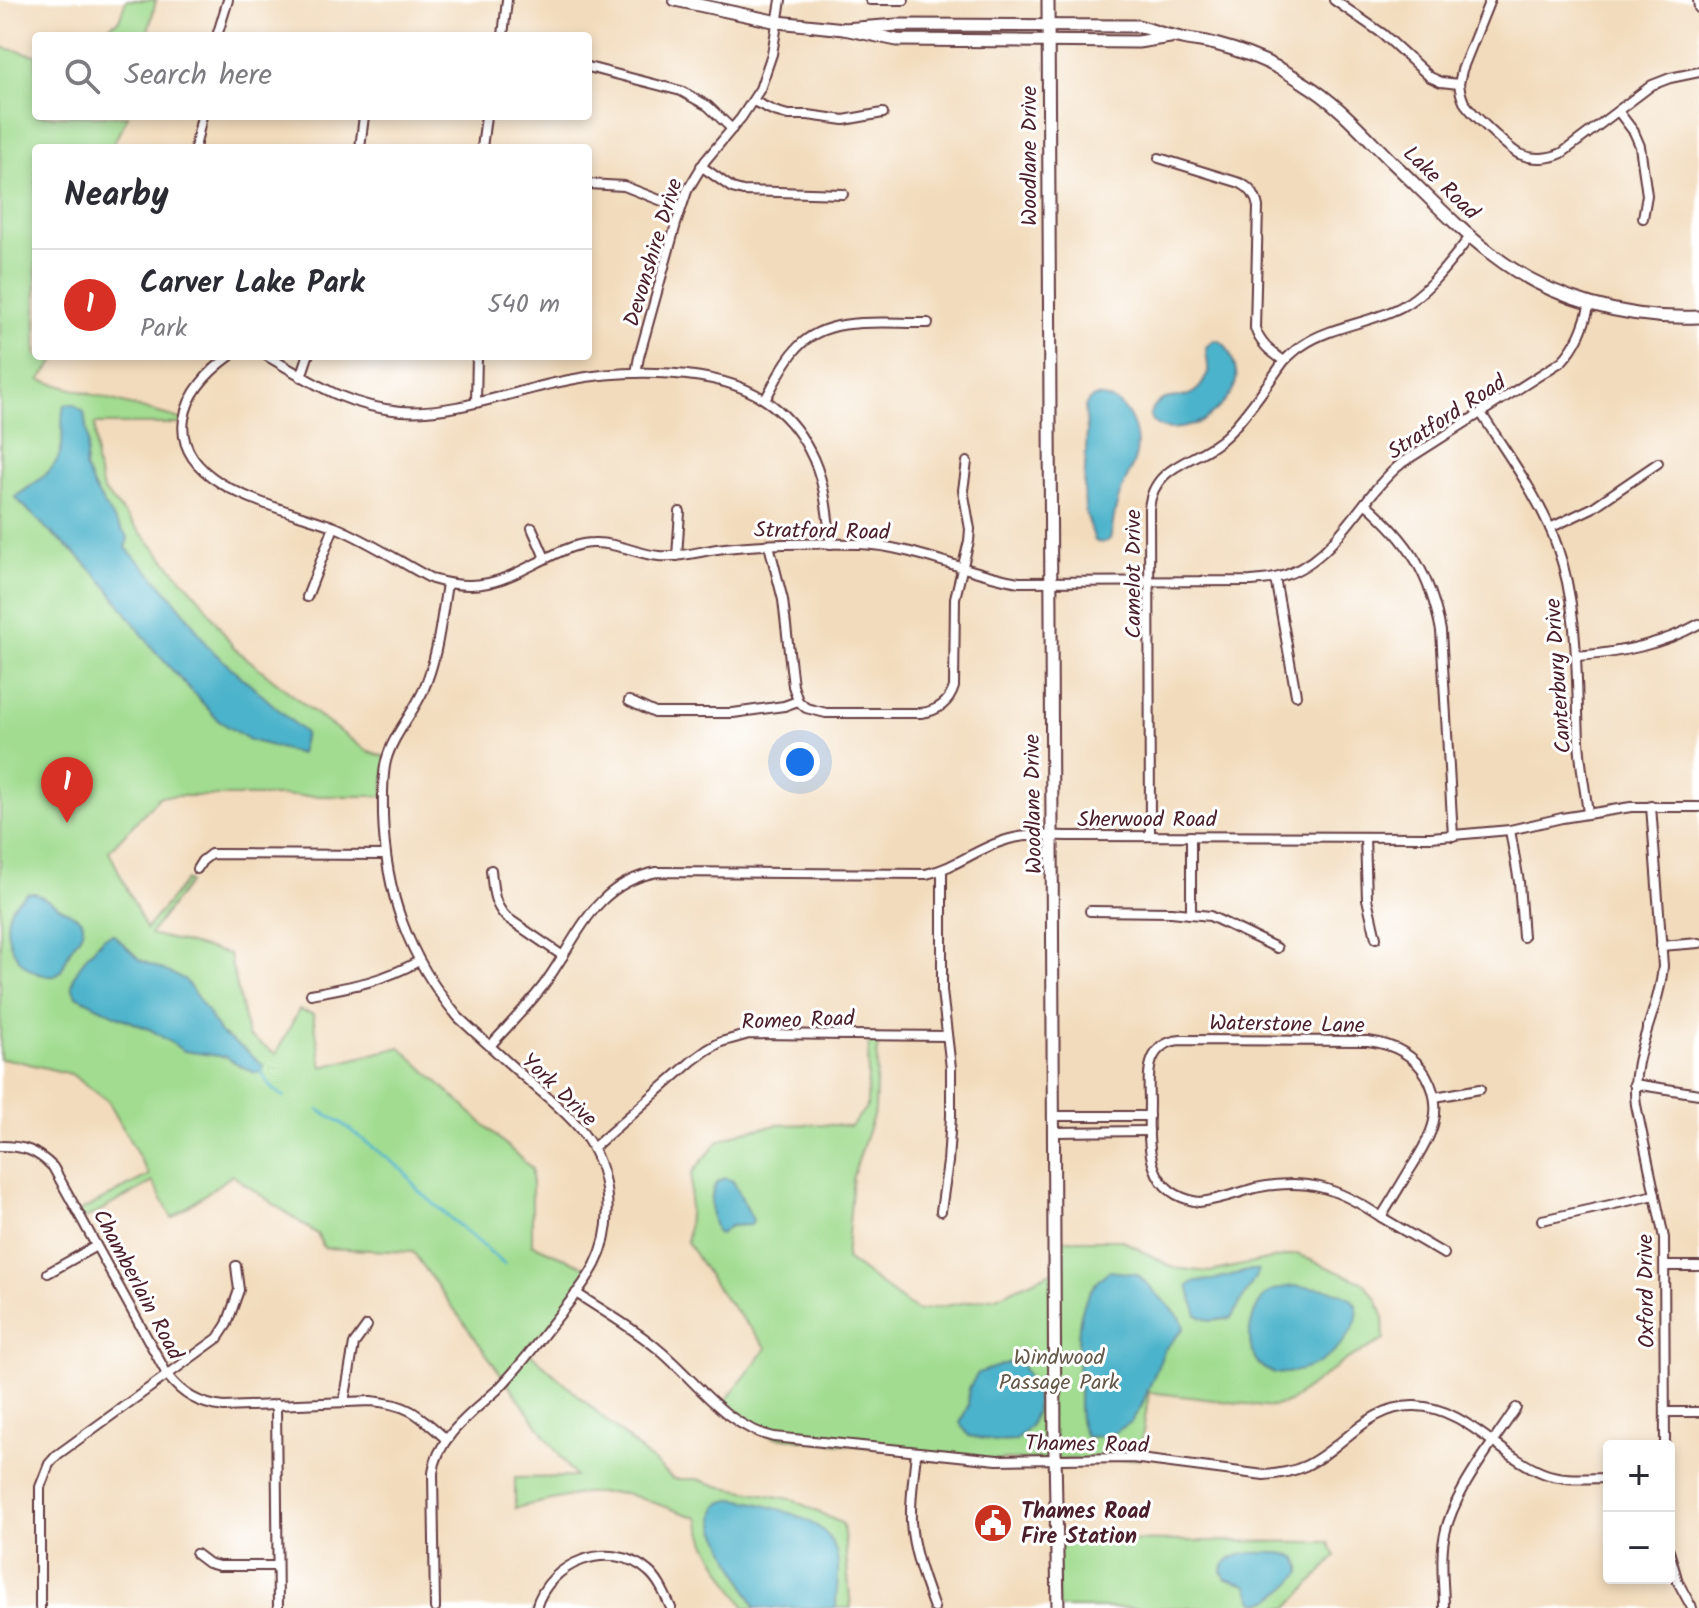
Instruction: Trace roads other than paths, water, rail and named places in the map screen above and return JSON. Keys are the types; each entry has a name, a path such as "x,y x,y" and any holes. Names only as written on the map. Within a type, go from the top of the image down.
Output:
{"street":[{"path":"218,32 228,0"},
{"path":"503,32 507,0"},
{"name":"Lake Road","path":"675,0 778,22 844,29 897,40 1138,42 1174,37"},
{"name":"Devonshire Drive","path":"636,373 680,208 701,166 753,101 767,71 781,0"},
{"path":"870,0 904,0"},
{"name":"Woodlane Drive","path":"1048,0 1058,1608"},
{"path":"1334,0 1383,34 1433,79 1459,84"},
{"path":"1490,0 1462,70 1459,84 1462,98 1513,150 1532,157 1562,153 1656,83 1699,72"},
{"path":"1698,0 1699,8"},
{"name":"Lake Road","path":"844,29 897,25 1138,26 1174,37 1225,46 1304,82 1336,106 1470,237 1526,276 1556,292 1590,304 1645,315 1699,317"},
{"path":"592,68 684,92 708,106 732,129"},
{"path":"753,101 778,113 844,120 883,113"},
{"path":"1618,111 1636,134 1640,146 1647,195 1643,218"},
{"path":"196,144 201,120"},
{"path":"360,144 364,120"},
{"path":"482,144 486,120"},
{"path":"1159,158 1240,183 1255,196 1258,207 1255,328 1265,346 1284,361"},
{"path":"701,166 732,188 743,191 843,194"},
{"path":"592,184 624,186 680,208"},
{"name":"Camelot Drive","path":"1150,836 1149,509 1153,489 1167,473 1228,435 1284,361 1304,344 1413,300 1470,237"},
{"name":"Stratford Road","path":"225,360 208,374 187,407 184,424 187,447 205,470 237,493 334,527 447,584 488,584 568,548 595,543 660,556 729,547 872,545 905,550 963,569 1019,582 1251,581 1275,578 1309,564 1325,550 1389,473 1562,361 1580,337 1590,304"},
{"path":"765,400 790,357 799,346 822,330 848,324 928,323"},
{"path":"273,360 340,398 383,408 422,411 455,407 577,378 636,373 727,383 765,400 800,435 816,464 825,497 831,544"},
{"path":"301,377 307,360"},
{"path":"476,402 477,360"},
{"name":"Canterbury Drive","path":"1481,413 1550,528 1569,586 1575,633 1580,751 1588,813"},
{"path":"769,545 783,600 793,686 798,701 806,708 826,713 932,712 945,704 954,687 955,598 970,529 963,490 967,462"},
{"path":"1550,528 1592,508 1658,463"},
{"path":"1365,503 1398,535 1421,567 1436,608 1441,631 1453,836"},
{"path":"677,556 680,512"},
{"path":"307,597 334,527"},
{"path":"532,528 545,558"},
{"path":"1275,578 1296,695"},
{"name":"York Drive","path":"435,1608 434,1461 446,1439 522,1364 576,1293 595,1264 607,1228 607,1193 593,1148 568,1116 458,1017 419,961 395,905 386,855 383,796 386,762 392,744 422,695 433,669 447,584"},
{"path":"1576,656 1646,646 1699,624"},
{"path":"629,701 655,713 733,713 798,701"},
{"name":"Sherwood Road","path":"490,1046 544,984 580,927 602,900 641,875 657,872 914,875 942,871 1003,840 1017,837 1453,836 1510,830 1588,813 1651,806 1699,807"},
{"name":"Oxford Drive","path":"1651,806 1663,966 1634,1084 1664,1238 1665,1440"},
{"path":"1510,830 1519,882 1523,937"},
{"path":"1191,836 1191,914"},
{"path":"1365,837 1367,899 1376,938"},
{"path":"197,869 211,854 386,855"},
{"path":"491,870 496,905 500,911 563,956"},
{"path":"941,1211 951,1116 951,1068 942,991 942,871"},
{"path":"1090,911 1216,917 1277,948"},
{"path":"1661,946 1699,943"},
{"path":"311,994 367,984 419,961"},
{"name":"Romeo Road","path":"593,1148 692,1061 721,1042 749,1034 947,1036"},
{"name":"Waterstone Lane","path":"1435,1097 1423,1069 1404,1052 1380,1042 1172,1041 1163,1045 1152,1060 1149,1131 1153,1166 1167,1189 1176,1195 1199,1202 1211,1201 1285,1183 1340,1192 1444,1254"},
{"path":"1634,1084 1699,1094"},
{"path":"1381,1217 1428,1142 1434,1121 1435,1097 1480,1089"},
{"path":"1053,1116 1149,1116"},
{"path":"1054,1132 1149,1131"},
{"name":"Chamberlain Road","path":"0,1146 33,1151 53,1167 168,1376 190,1398 224,1407 388,1402 417,1413 446,1439"},
{"path":"1542,1220 1655,1195"},
{"path":"48,1273 96,1246"},
{"path":"40,1608 40,1487 49,1464 57,1455 218,1338 227,1324 239,1290 236,1266"},
{"path":"1665,1266 1699,1266"},
{"name":"Thames Road","path":"576,1293 656,1347 720,1408 745,1427 774,1437 997,1460 1132,1458 1248,1474 1279,1474 1306,1466 1374,1415 1388,1409 1413,1406 1444,1411 1532,1468 1553,1476 1603,1478"},
{"path":"344,1402 354,1344 367,1326"},
{"path":"276,1404 278,1608"},
{"path":"1444,1608 1443,1548 1447,1523 1460,1493 1516,1408"},
{"path":"1665,1412 1699,1412"},
{"path":"916,1452 912,1532 934,1608"},
{"path":"196,1554 208,1563 219,1566 277,1566"},
{"path":"536,1608 542,1592 560,1572 586,1559 606,1555 629,1560 647,1570 658,1581 671,1608"},
{"path":"1675,1572 1692,1608"}],"water":[{"path":"1214,340 1225,345 1233,362 1236,378 1232,392 1204,420 1182,428 1158,426 1150,414 1155,406 1161,401 1189,395 1202,384 1208,372 1206,347"},
{"path":"1094,397 1105,397 1123,408 1130,417 1136,439 1134,461 1117,502 1110,539 1101,543 1095,541 1085,510 1085,407"},
{"path":"73,404 84,412 88,440 85,468 95,490 128,537 126,548 170,595 208,647 305,733 300,754 250,740 219,721 154,650 105,584 15,497 44,476 56,462 62,445 64,405"},
{"path":"27,893 35,893 82,920 81,934 56,976 44,975 26,967 10,941 7,931 10,911"},
{"path":"113,934 140,960 184,979 220,1033 264,1066 261,1072 255,1073 226,1057 184,1051 151,1030 76,996 72,987 74,976 104,937"},
{"path":"725,1178 733,1181 753,1220 751,1225 730,1226 720,1234 713,1220 711,1202 716,1183"},
{"path":"1258,1270 1257,1275 1231,1318 1210,1321 1197,1315 1188,1286 1196,1281"},
{"path":"1109,1271 1137,1274 1175,1312 1184,1328 1165,1349 1141,1407 1131,1422 1109,1436 1086,1437 1079,1410 1080,1321 1089,1294"},
{"path":"1294,1286 1341,1293 1353,1301 1357,1317 1343,1342 1322,1361 1300,1370 1275,1373 1263,1368 1256,1360 1251,1349 1252,1323 1256,1310 1270,1292"},
{"path":"1019,1359 1036,1396 1036,1410 1030,1426 1016,1440 995,1441 969,1436 960,1423 968,1406 969,1388 978,1373"},
{"path":"736,1499 791,1514 818,1527 828,1536 838,1561 836,1608 756,1608 716,1530 716,1507"},
{"path":"1252,1553 1291,1556 1297,1559 1301,1573 1273,1598 1255,1602 1247,1585 1226,1579 1222,1572 1229,1559"}],"waterway":[{"path":"261,1072 272,1088 284,1097"},
{"path":"319,1110 340,1122 404,1171 419,1191 504,1264"}],"place":[{"name":"Carver Lake Park","path":"67,823"},
{"name":"Thames Road Fire Station","path":"993,1523"}],"park label":[{"name":"Windwood Passage Park","path":"1059,1368"}]}
